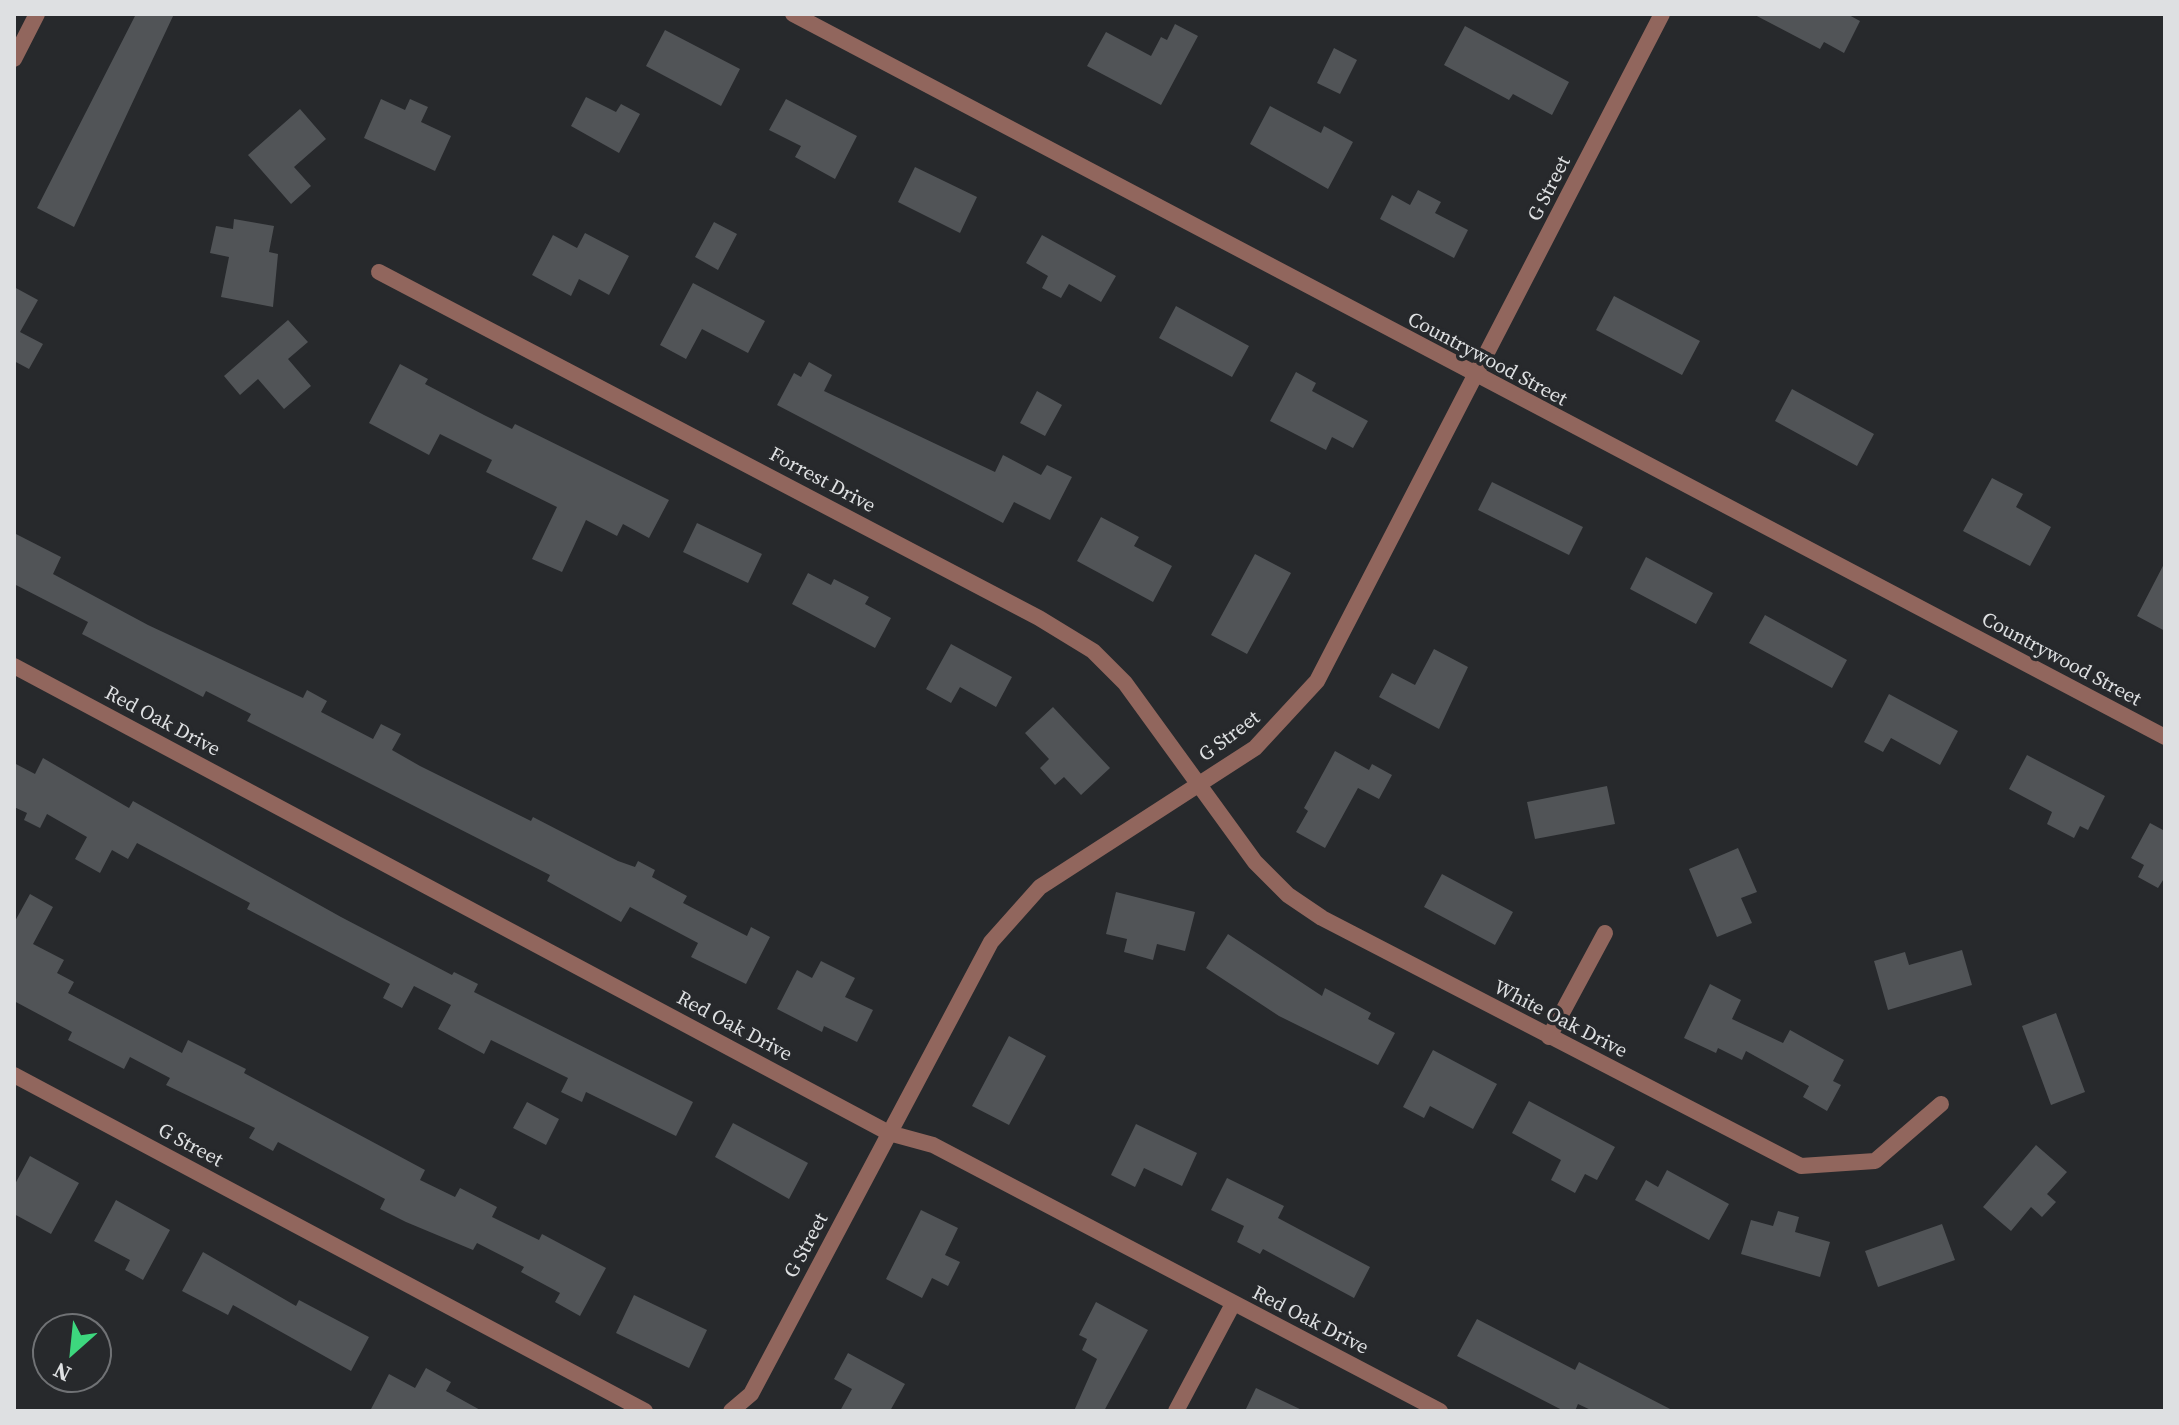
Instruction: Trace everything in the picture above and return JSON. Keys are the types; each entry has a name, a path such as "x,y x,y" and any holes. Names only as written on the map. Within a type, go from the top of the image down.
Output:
{"street":[{"path":"14,59 37,14"},
{"name":"Countrywood Street","path":"793,14 2165,737"},
{"name":"G Street","path":"731,1411 751,1394 991,942 1040,887 1255,748 1317,681 1477,377 1654,16"},
{"name":"Forrest Drive","path":"379,272 1039,618 1093,651 1125,683 1197,786"},
{"name":"Red Oak Drive","path":"14,666 889,1133 933,1145 1440,1411"},
{"name":"White Oak Drive","path":"1197,786 1255,862 1288,895 1322,918 1801,1166 1875,1161 1941,1104"},
{"path":"1549,1037 1605,933"},
{"name":"G Street","path":"14,1075 645,1411"},
{"path":"1176,1411 1233,1304"}],"building":[{"path":"136,14 174,14 74,227 37,208"},
{"path":"1753,14 1847,14 1860,21 1844,53 1824,42 1820,49"},
{"path":"1175,24 1198,36 1161,105 1087,66 1106,32 1151,56 1161,37 1167,40"},
{"path":"1465,26 1569,82 1552,115 1513,94 1509,100 1444,65"},
{"path":"665,30 740,69 721,106 646,66"},
{"path":"1334,48 1357,60 1340,94 1317,83"},
{"path":"586,97 616,112 621,104 640,114 619,153 571,126"},
{"path":"381,99 405,110 410,99 428,107 421,122 451,136 435,171 364,138"},
{"path":"786,99 857,136 835,179 795,157 801,146 769,130"},
{"path":"1270,106 1321,133 1324,126 1353,142 1328,189 1250,144"},
{"path":"300,109 326,139 294,167 311,186 291,204 248,155"},
{"path":"915,167 977,197 960,233 898,202"},
{"path":"1418,190 1441,202 1435,213 1468,230 1454,258 1380,219 1392,195 1410,205"},
{"path":"234,219 274,226 269,252 278,254 273,307 221,297 229,257 210,253 216,226 233,229"},
{"path":"714,222 737,234 718,270 695,257"},
{"path":"585,233 629,256 609,295 579,279 571,296 532,275 553,235 577,248"},
{"path":"1042,235 1116,276 1101,302 1069,284 1061,298 1042,288 1048,276 1026,263"},
{"path":"693,283 765,321 748,353 702,329 686,359 660,345"},
{"path":"14,287 38,300 20,332 43,344 29,369 14,361"},
{"path":"1614,296 1700,341 1682,375 1596,330"},
{"path":"1176,306 1249,346 1232,377 1159,338"},
{"path":"288,320 308,342 288,359 311,386 284,409 258,379 240,395 224,376"},
{"path":"809,362 832,375 824,391 995,472 1003,455 1041,475 1047,465 1072,477 1050,520 1014,502 1003,523 777,405 794,373 801,377"},
{"path":"400,364 428,379 425,384 484,415 512,429 515,424 669,500 649,538 623,524 617,536 586,520 562,572 532,559 557,507 486,472 492,460 440,434 429,455 369,423"},
{"path":"1296,372 1316,383 1312,391 1368,421 1353,448 1332,437 1326,450 1270,421"},
{"path":"1792,389 1874,434 1857,466 1775,421"},
{"path":"1037,391 1062,405 1045,436 1020,423"},
{"path":"1992,478 2023,494 2016,507 2051,527 2030,566 1963,531"},
{"path":"1492,482 1583,527 1569,555 1478,510"},
{"path":"1101,517 1139,537 1134,546 1172,566 1153,602 1077,561"},
{"path":"697,523 762,554 748,583 683,552"},
{"path":"14,533 61,557 53,574 148,625 303,698 307,690 327,701 321,712 373,739 381,724 401,734 392,750 420,766 531,821 533,817 618,861 635,867 638,861 655,870 652,877 687,896 683,903 747,936 751,927 770,937 746,984 691,957 698,943 630,907 621,922 547,881 550,875 247,721 251,714 206,691 203,697 82,634 88,622 14,584"},
{"path":"1255,554 1291,573 1247,654 1211,635"},
{"path":"1646,557 1713,593 1696,624 1630,589"},
{"path":"2165,562 2165,631 2137,616"},
{"path":"808,573 831,585 834,579 869,597 865,604 891,618 875,648 792,604"},
{"path":"1765,615 1847,660 1832,688 1749,643"},
{"path":"951,644 1012,677 996,707 960,687 951,703 926,689"},
{"path":"1434,649 1468,667 1439,729 1379,697 1392,673 1415,685"},
{"path":"1889,694 1958,731 1940,765 1891,738 1883,752 1864,742"},
{"path":"1053,707 1110,768 1081,795 1064,777 1055,785 1040,768 1049,759 1025,733"},
{"path":"1335,751 1369,770 1372,764 1392,775 1379,799 1358,788 1325,848 1296,832 1308,811 1304,808"},
{"path":"2027,755 2105,796 2088,830 2080,826 2074,838 2047,824 2052,812 2009,789"},
{"path":"43,758 129,808 133,801 341,917 452,975 454,972 478,984 474,992 693,1102 676,1136 586,1092 582,1102 561,1092 568,1078 491,1040 484,1054 438,1029 451,1005 414,986 402,1008 383,998 390,984 247,909 250,903 137,843 128,859 112,850 100,873 75,859 87,837 47,814 40,828 24,820 27,813 14,807 14,763 35,774"},
{"path":"1607,786 1615,824 1535,839 1527,802"},
{"path":"2150,823 2163,830 2165,827 2165,877 2158,888 2138,877 2144,865 2131,858"},
{"path":"1738,848 1757,892 1741,898 1752,923 1717,937 1689,869"},
{"path":"1442,874 1513,912 1495,945 1424,907"},
{"path":"1116,892 1195,912 1185,951 1157,944 1153,960 1124,952 1127,939 1106,934"},
{"path":"30,894 53,907 33,944 64,960 57,973 74,982 68,993 182,1053 188,1040 246,1069 244,1073 425,1170 420,1180 455,1197 460,1188 497,1207 492,1217 539,1240 542,1234 606,1268 580,1316 555,1302 560,1293 521,1272 524,1267 477,1243 473,1250 380,1209 385,1199 278,1142 273,1151 249,1138 255,1128 166,1085 170,1078 130,1057 124,1069 68,1040 72,1032 14,1001 14,923"},
{"path":"1228,934 1322,996 1325,988 1371,1013 1368,1019 1395,1033 1378,1065 1279,1016 1206,968"},
{"path":"1962,950 1972,985 1888,1010 1874,961 1905,952 1909,965"},
{"path":"821,961 855,978 845,997 873,1010 857,1042 824,1026 822,1032 777,1009 797,970 812,978"},
{"path":"1710,984 1741,1000 1732,1019 1783,1043 1790,1030 1844,1060 1833,1081 1841,1085 1827,1111 1803,1097 1809,1086 1746,1051 1742,1060 1718,1048 1716,1053 1684,1038"},
{"path":"2056,1013 2085,1092 2051,1105 2022,1026"},
{"path":"1009,1036 1046,1056 1009,1125 972,1106"},
{"path":"1433,1050 1497,1084 1473,1129 1430,1106 1424,1118 1403,1107"},
{"path":"1529,1101 1615,1147 1597,1180 1585,1174 1575,1193 1551,1180 1561,1160 1512,1133"},
{"path":"527,1102 559,1119 546,1145 513,1128"},
{"path":"733,1123 808,1163 789,1199 715,1157"},
{"path":"1136,1124 1197,1153 1182,1186 1144,1168 1135,1187 1111,1175"},
{"path":"2036,1145 2067,1172 2047,1194 2056,1202 2042,1217 2031,1207 2011,1231 1983,1207"},
{"path":"30,1156 79,1183 51,1234 14,1214 14,1186"},
{"path":"1667,1170 1729,1204 1709,1240 1635,1200 1646,1180 1658,1187"},
{"path":"1227,1178 1284,1206 1278,1218 1370,1267 1354,1298 1263,1249 1260,1254 1237,1242 1244,1226 1211,1210"},
{"path":"116,1200 170,1230 143,1280 125,1270 130,1260 94,1241"},
{"path":"921,1210 958,1228 945,1255 960,1262 948,1286 932,1278 922,1298 886,1279"},
{"path":"1778,1211 1799,1217 1795,1232 1830,1242 1820,1277 1741,1254 1751,1220 1773,1226"},
{"path":"1942,1224 1955,1260 1878,1287 1865,1251"},
{"path":"203,1252 296,1306 299,1300 369,1337 351,1371 233,1305 228,1315 182,1291"},
{"path":"634,1295 707,1330 689,1368 616,1333"},
{"path":"1096,1302 1148,1330 1104,1411 1074,1411 1097,1359 1082,1350 1087,1339 1079,1335"},
{"path":"1477,1319 1575,1370 1579,1362 1674,1411 1593,1411 1578,1404 1575,1411 1564,1411 1457,1356"},
{"path":"848,1353 905,1384 890,1411 840,1411 852,1389 834,1379"},
{"path":"426,1368 451,1382 446,1391 482,1411 370,1411 389,1374 415,1388"},
{"path":"1256,1388 1304,1411 1245,1411"}]}
